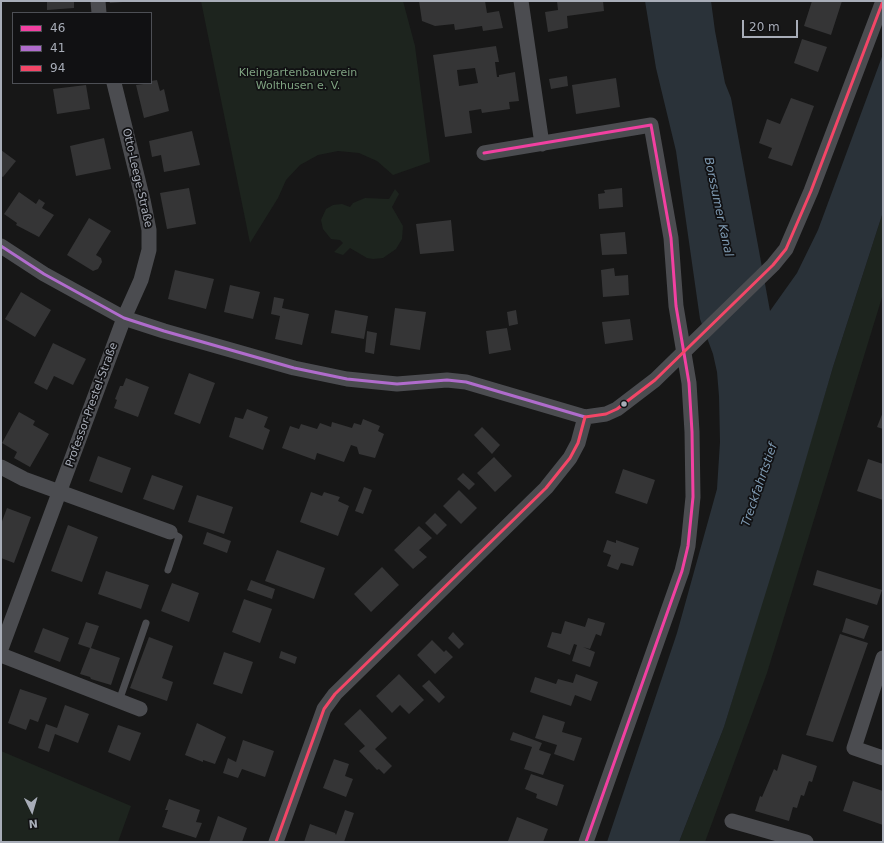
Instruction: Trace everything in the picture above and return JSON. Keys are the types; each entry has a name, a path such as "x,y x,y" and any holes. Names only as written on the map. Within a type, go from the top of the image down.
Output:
{"street":[{"path":"98,1 99,12"},
{"path":"521,1 542,144"},
{"path":"1,246 44,274 124,318 253,356 331,376 372,383 420,383 447,380 466,382 585,417 606,414 624,404 656,380 773,265 786,249 793,235 883,1"},
{"name":"Otto-Leege-Straße","path":"114,84 149,230 149,250 145,268 124,318"},
{"path":"484,153 652,124 671,238 676,306 689,383 693,462 693,497 688,546 682,572 586,842"},
{"name":"Professor-Prestel-Straße","path":"1,649 124,318"},
{"path":"276,842 324,709 335,694 546,488 570,458 578,443 585,417"},
{"path":"1,467 24,479 170,532"},
{"path":"1,655 140,709"},
{"path":"883,658 854,748 883,758"},
{"path":"732,821 806,842"}],"lane":[{"path":"168,570 179,537 170,532"},
{"path":"119,701 146,623"}],"green space":[{"name":"Kleingartenbauverein Wolthusen e. V.","path":"201,1 403,1 415,46 430,162 393,175 377,161 359,153 338,151 318,155 300,165 286,180 278,198 250,243"},
{"path":"395,189 399,194 392,207 403,226 402,239 396,249 383,258 373,259 367,258 350,248 343,255 334,252 343,243 340,240 331,239 323,229 321,220 326,209 333,205 342,204 350,207 353,203 365,198 389,199"},
{"path":"883,212 883,294 767,673 705,842 679,842 724,727 833,367"},
{"path":"1,751 131,806 118,842 1,842"}],"water":[{"path":"645,1 711,1 715,31 725,83 731,98 770,311 797,273 818,230 883,54 883,212 833,367 783,537 724,727 679,842 607,842 677,633 717,489 720,442 717,372 713,354 700,319 676,151 656,68"}],"building":[{"path":"47,1 74,1 74,8 47,10"},
{"path":"109,1 123,1 123,2 110,3"},
{"path":"419,1 485,1 487,13 499,11 503,28 483,31 482,26 455,30 454,24 435,26 422,21"},
{"path":"557,1 603,1 604,11 567,16 568,28 548,32 545,12 558,10"},
{"path":"812,1 842,1 831,35 804,26"},
{"path":"802,39 827,47 818,72 794,63"},
{"path":"496,46 499,62 495,62 497,77 499,77 499,75 515,72 519,101 509,102 510,109 482,113 481,109 469,111 472,133 445,137 433,55","holes":["475,68 478,83 459,86 457,70"]},
{"path":"567,76 568,86 551,89 549,79"},
{"path":"616,78 620,107 576,114 572,85"},
{"path":"157,80 160,91 164,89 169,111 144,118 136,85 152,84 152,81"},
{"path":"86,85 90,109 57,114 53,89"},
{"path":"791,98 814,106 792,166 768,158 772,148 759,143 767,119 780,124"},
{"path":"192,131 200,165 164,172 161,155 152,157 149,141"},
{"path":"104,138 111,169 76,176 70,146"},
{"path":"1,150 16,161 3,177 1,176"},
{"path":"189,188 196,224 167,229 160,193"},
{"path":"622,188 623,207 599,209 598,194 605,193 604,190"},
{"path":"19,192 36,204 39,199 45,203 42,208 54,215 39,237 16,225 17,223 4,214"},
{"path":"89,218 111,231 96,255 101,258 102,262 98,269 93,271 67,255"},
{"path":"451,220 454,251 420,254 416,224"},
{"path":"625,232 627,254 602,255 600,234"},
{"path":"614,268 615,276 628,275 629,295 603,297 601,270"},
{"path":"175,270 214,279 206,309 168,299"},
{"path":"230,285 260,292 253,319 224,312"},
{"path":"21,292 51,310 35,337 5,319"},
{"path":"274,297 284,299 282,308 309,314 302,345 275,339 280,316 271,314"},
{"path":"395,308 426,312 420,350 390,345"},
{"path":"335,310 368,316 364,339 331,333"},
{"path":"516,310 518,324 509,326 507,312"},
{"path":"630,319 633,340 605,344 602,322"},
{"path":"507,328 511,350 489,354 486,331"},
{"path":"367,331 377,333 374,354 365,352"},
{"path":"53,343 86,359 73,385 54,376 47,390 34,383"},
{"path":"189,373 215,383 200,424 174,414"},
{"path":"126,378 149,387 138,417 114,408 117,400 115,399 120,386 123,386"},
{"path":"247,409 268,417 264,427 270,430 263,450 229,437 235,417 243,419"},
{"path":"19,412 35,421 33,425 49,434 30,467 14,458 17,452 2,443"},
{"path":"883,412 883,429 877,427"},
{"path":"363,419 380,426 378,431 384,434 375,458 359,454 357,447 351,445 344,462 317,453 315,460 282,448 290,426 299,429 301,424 317,429 320,423 331,427 332,422 352,428 354,423 361,425"},
{"path":"482,427 500,445 492,454 474,435"},
{"path":"98,456 131,468 122,493 89,481"},
{"path":"494,457 512,476 495,492 477,473"},
{"path":"868,459 883,464 883,500 857,491"},
{"path":"623,469 655,480 647,504 615,493"},
{"path":"463,473 475,484 469,490 457,479"},
{"path":"152,475 183,486 174,510 143,499"},
{"path":"364,487 372,490 363,514 355,511"},
{"path":"459,490 477,508 461,524 443,506"},
{"path":"311,492 322,496 324,492 340,497 338,501 349,506 338,536 300,522"},
{"path":"197,495 233,507 224,534 188,522"},
{"path":"7,508 31,517 14,563 1,558 1,524"},
{"path":"435,513 447,525 437,535 425,523"},
{"path":"68,525 98,537 82,582 51,571"},
{"path":"419,526 432,538 419,550 427,557 413,569 394,550"},
{"path":"207,532 231,541 227,553 203,544"},
{"path":"607,540 616,543 616,540 639,548 633,566 621,563 618,570 607,566 611,555 603,552"},
{"path":"277,550 325,568 314,599 265,581"},
{"path":"382,567 399,585 371,612 354,594"},
{"path":"817,570 882,590 877,605 813,585"},
{"path":"106,571 149,585 141,609 98,594"},
{"path":"251,580 275,589 272,599 247,590"},
{"path":"172,583 199,593 189,622 161,611"},
{"path":"244,599 272,609 260,643 232,632"},
{"path":"588,618 605,623 601,636 596,634 590,649 583,647 595,652 590,667 572,661 577,645 574,644 570,655 547,647 552,632 561,634 565,621 585,627"},
{"path":"846,618 869,626 864,639 842,632"},
{"path":"86,622 99,626 91,648 120,658 111,685 80,674 90,648 78,644"},
{"path":"43,628 69,638 60,662 34,652"},
{"path":"453,632 464,644 459,649 448,638"},
{"path":"840,634 868,643 833,742 806,735"},
{"path":"149,637 173,646 162,678 173,682 167,701 130,688"},
{"path":"432,640 444,652 446,650 453,657 435,674 417,655"},
{"path":"281,651 297,657 295,664 279,658"},
{"path":"224,652 253,662 242,694 213,684"},
{"path":"399,674 424,700 409,714 400,705 392,713 376,696"},
{"path":"576,674 598,682 591,701 575,695 571,706 530,692 535,677 556,684 558,679 573,683"},
{"path":"429,680 445,697 439,703 422,686"},
{"path":"20,689 47,698 38,722 30,719 26,730 8,723"},
{"path":"65,705 89,714 78,743 55,734 49,752 38,748 46,724 57,728"},
{"path":"360,709 387,738 375,749 392,766 384,774 379,769 377,770 359,751 365,746 344,724"},
{"path":"543,715 565,722 562,732 582,738 574,761 554,754 557,745 535,738"},
{"path":"197,723 226,737 215,764 203,760 203,762 185,755"},
{"path":"118,725 141,733 130,761 108,752"},
{"path":"513,732 542,743 539,750 551,754 543,775 524,769 532,747 510,740"},
{"path":"243,740 274,751 265,777 242,769 238,778 223,773 228,758 236,762"},
{"path":"782,754 817,766 812,782 809,781 804,796 801,795 797,808 793,807 789,821 755,811 760,796 762,797 774,769 777,771"},
{"path":"334,759 349,764 345,776 353,779 346,797 323,788"},
{"path":"531,774 564,785 557,806 536,798 537,794 525,789"},
{"path":"853,781 883,791 883,825 843,811"},
{"path":"169,799 200,810 196,822 202,823 196,838 162,827 168,810 165,810"},
{"path":"345,810 354,813 344,842 304,842 310,824 335,833 336,835"},
{"path":"218,816 247,828 242,842 209,842"},
{"path":"517,817 548,829 543,842 508,841"}],"transit line":[{"name":"94","path":"276,842 324,709 335,694 546,488 570,458 578,443 585,417 606,414 617,409 655,380 773,265 786,249 811,191 883,1"},
{"name":"46","path":"484,153 651,125 671,238 676,306 689,383 692,432 693,497 688,546 682,571 586,842"},
{"name":"41","path":"1,246 44,274 124,318 164,331 294,368 347,379 397,384 447,380 466,382 585,417"}],"water label":[{"name":"Borssumer Kanal","path":"718,207"},
{"name":"Treckfahrtstief","path":"760,485"}]}
